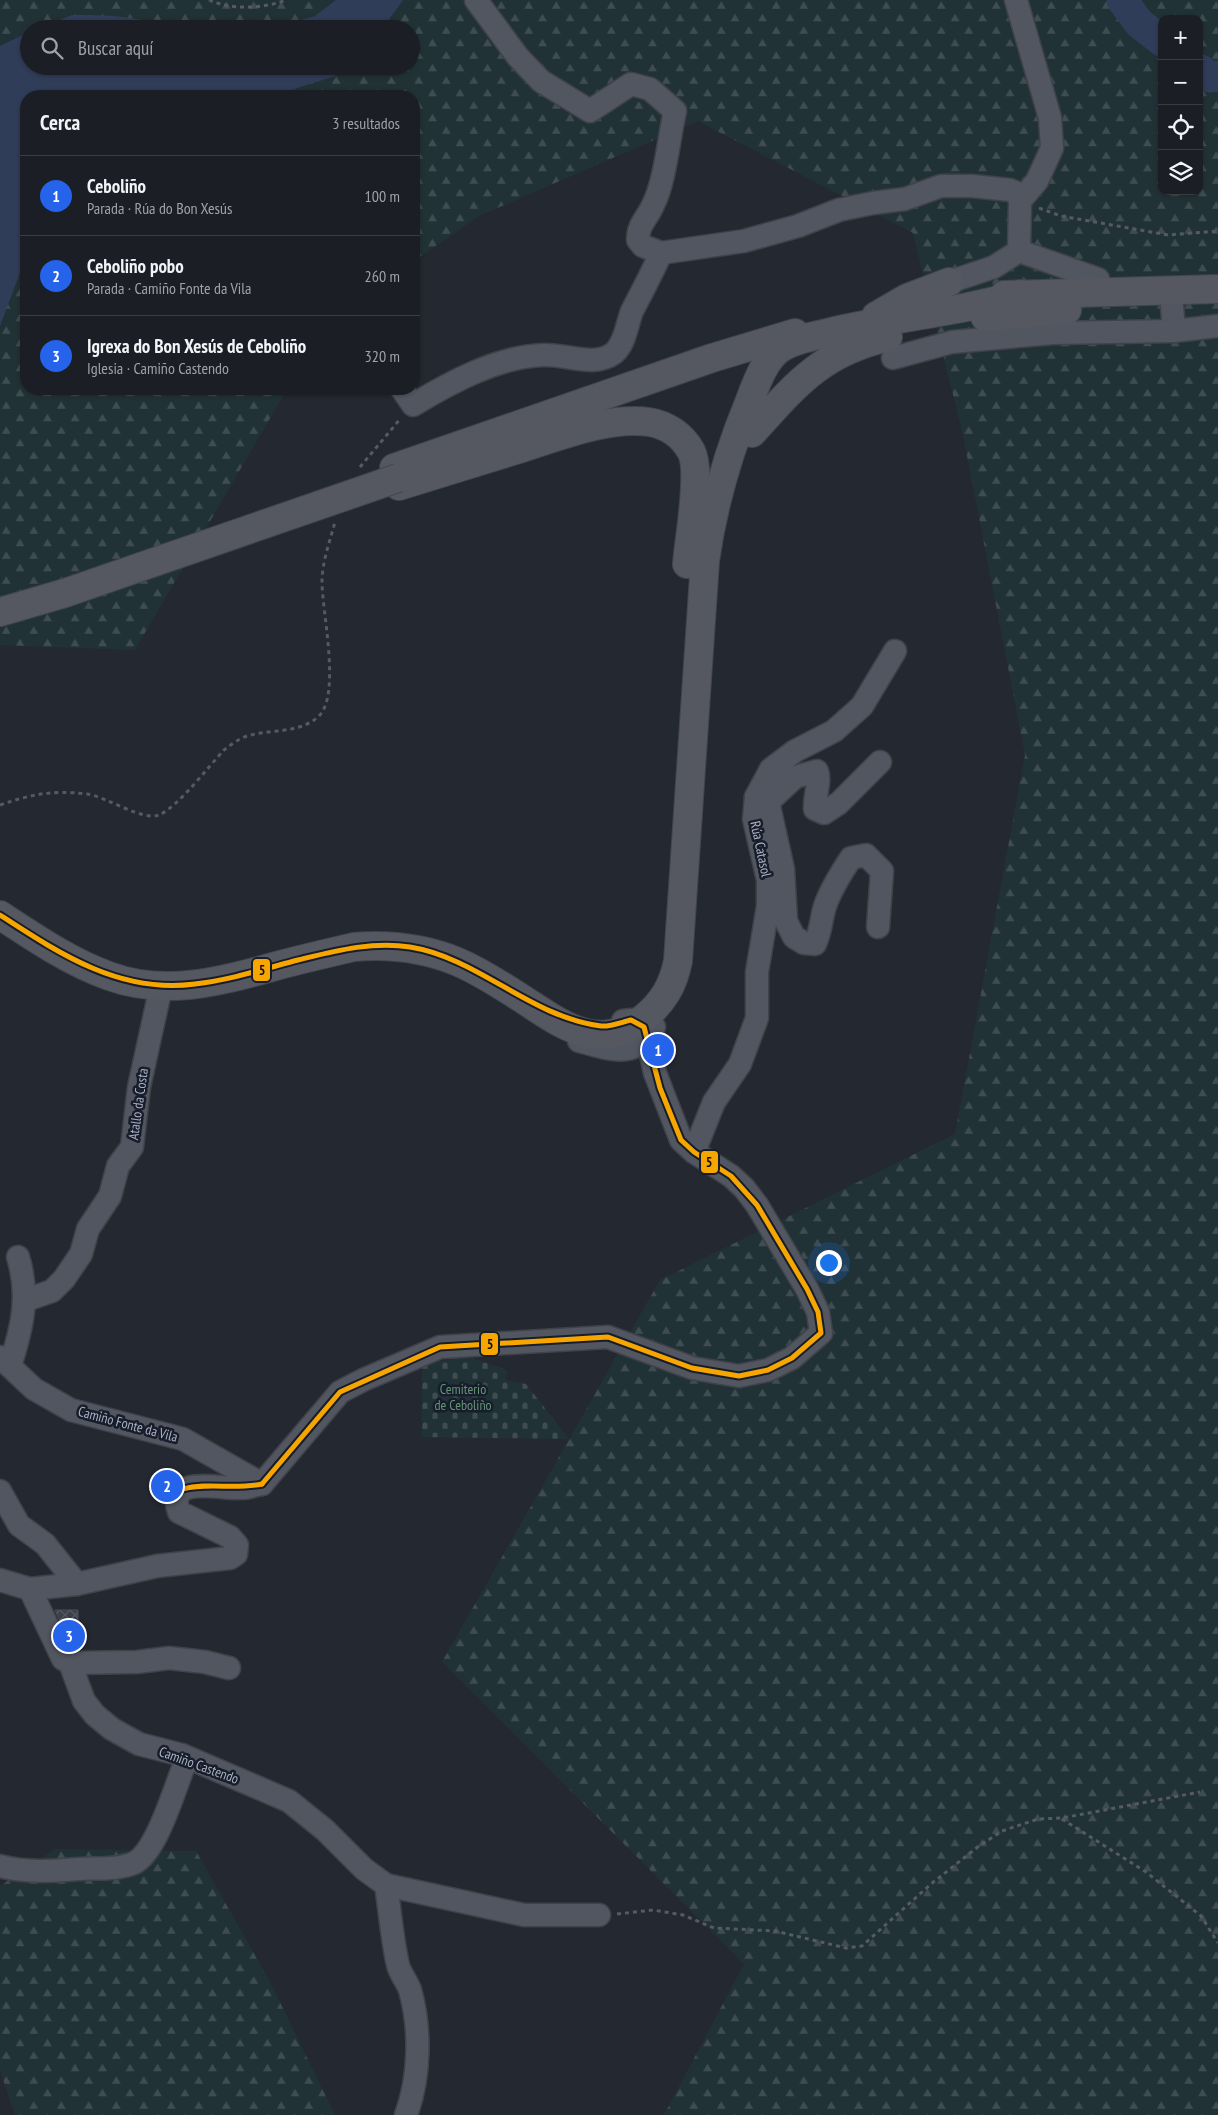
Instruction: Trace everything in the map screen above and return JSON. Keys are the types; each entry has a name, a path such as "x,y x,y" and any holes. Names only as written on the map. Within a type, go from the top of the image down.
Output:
{"main road":[{"path":"1098,279 1117,284 1158,286 1174,309"},
{"path":"520,997 552,1020 583,1034 619,1031 658,1006 663,977 670,962 682,908 705,561 718,489 738,428 757,382 776,351 794,342 875,317 907,298 949,282"},
{"path":"1174,309 1218,289"},
{"path":"0,596 63,586 285,517 349,503 397,478 588,401 737,350 949,300 1174,309 1218,304"},
{"path":"0,612 63,586 771,359 821,344 881,330 946,320 1022,304"},
{"path":"752,432 799,381 827,360 850,348 1022,304"},
{"path":"588,401 617,398 641,392 750,356 771,359 780,370 779,377 752,432 718,489"},
{"path":"397,478 614,423 646,422 673,431 692,452 696,463 685,597 687,643 696,695"},
{"path":"0,915 56,952 108,976 161,987 198,985 354,947 380,945 410,947 459,962 520,997 557,1014 619,1031"},
{"path":"619,1031 603,1020 628,1011 661,990"}],"street":[{"path":"476,0 518,57 541,81 590,111 631,84 650,88 675,111 659,188 653,206 638,230 638,240 643,246 661,254 744,240 798,226 839,210 873,202 906,199 941,186 972,186 1010,190 1017,193 1020,201 1019,251"},
{"path":"1016,0 1050,118 1052,148 1036,181 1020,201"},
{"path":"1019,251 1098,279"},
{"path":"949,282 994,267 1019,251"},
{"path":"420,394 444,387 477,371 543,355 600,361 615,352 621,342 631,314 661,254"},
{"path":"893,358 952,342 1053,333 1174,309 1218,326"},
{"name":"Rúa Catasol","path":"694,1152 714,1102 740,1064 757,1018 757,972 768,906 768,880 754,819 771,769 795,751 834,731 862,706 895,651"},
{"path":"878,927 882,871 866,855 851,858 836,881 825,907 821,930 814,944 804,943 794,937 786,920 783,869 762,799 795,777 817,771 819,777 814,798 815,809 824,813 839,803 880,762"},
{"name":"Atallo da Costa","path":"26,1300 52,1291 64,1279 81,1254 88,1230 110,1196 118,1166 132,1147 139,1087 161,987"},
{"path":"619,1031 647,1079 667,1108"},
{"path":"0,1580 30,1589 68,1585 157,1566 230,1558 236,1554 237,1545 230,1537 178,1512 176,1504 178,1495 183,1489 194,1486 243,1488 262,1484 340,1392 363,1380 440,1347 608,1337 692,1368 739,1376 768,1370 792,1358 821,1333 818,1312 757,1205 744,1188 731,1176 694,1152 682,1140 667,1108 651,1062 619,1031"},
{"path":"5,1361 20,1333 26,1300 24,1277 18,1257"},
{"name":"Camiño Fonte da Vila","path":"5,1361 34,1389 71,1410 183,1439 262,1484"},
{"path":"0,1491 20,1525 46,1544 68,1585"},
{"name":"Camiño Castendo","path":"30,1589 63,1659 70,1663 84,1701 112,1729 139,1744 187,1758 289,1801 325,1830 364,1869 386,1885"},
{"path":"70,1663 137,1662 169,1658 205,1662 229,1668"},
{"path":"0,1866 33,1871 123,1866 134,1863 142,1857 163,1822 187,1758"},
{"path":"406,2115 413,2096 417,2062 416,2029 410,1989 398,1967 386,1885 524,1915 599,1914"}],"path":[{"path":"209,0 217,4 248,7 286,0"},
{"path":"1020,201 1061,216 1168,235 1218,231"},
{"path":"356,474 391,428 408,397"},
{"path":"0,806 34,794 63,792 88,794 143,815 157,817 169,810 224,750 234,742 248,736 308,724 320,716 325,707 328,687 329,653 322,581 337,513"},
{"path":"599,1914 653,1910 683,1914 714,1928 775,1931 846,1948 862,1946 931,1884 987,1841 1020,1824 1038,1819 1062,1818 1200,1792"},
{"path":"1062,1818 1146,1872 1201,1916 1218,1943"}],"green space":[{"path":"0,0 1218,0 1218,2115 664,2115 744,1964 442,1662 660,1280 955,1134 1025,755 963,435 913,233 698,121 479,216 420,257 420,90 20,90 20,395 284,395 135,650 0,645"},
{"name":"Cemiterio de Ceboliño","path":"465,1356 507,1371 505,1380 526,1384 569,1439 422,1437 422,1365"},
{"path":"55,1849 196,1851 270,1982 335,2115 15,2115 0,2071 0,1886"}],"water":[{"path":"336,0 403,0 389,20 301,20 315,16"},
{"path":"72,15 109,16 141,20 60,20"},
{"path":"20,36 20,75 336,75 291,90 20,90 20,273 0,326 0,46"}],"building":[{"path":"55,1610 78,1610 78,1650 73,1650"}],"waterway":[{"path":"1122,0 1139,23 1158,38"},
{"path":"1203,72 1210,77 1218,76"}],"transit line":[{"name":"5","path":"0,915 68,957 116,977 141,983 168,986 195,984 234,977 340,950 396,945 435,953 459,963 528,1000 575,1020 601,1026 631,1020 644,1027 660,1088 681,1140 694,1152 731,1176 757,1205 807,1289 818,1312 821,1333 792,1358 768,1370 739,1376 692,1368 608,1337 440,1347 340,1392 262,1484"},
{"name":"5","path":"183,1489 202,1486 252,1486 262,1484"}],"place":[{"name":"Ceboliño","path":"658,1050"},
{"name":"Ceboliño pobo","path":"167,1486"},
{"name":"Igrexa do Bon Xesús de Ceboliño","path":"69,1636"}]}
